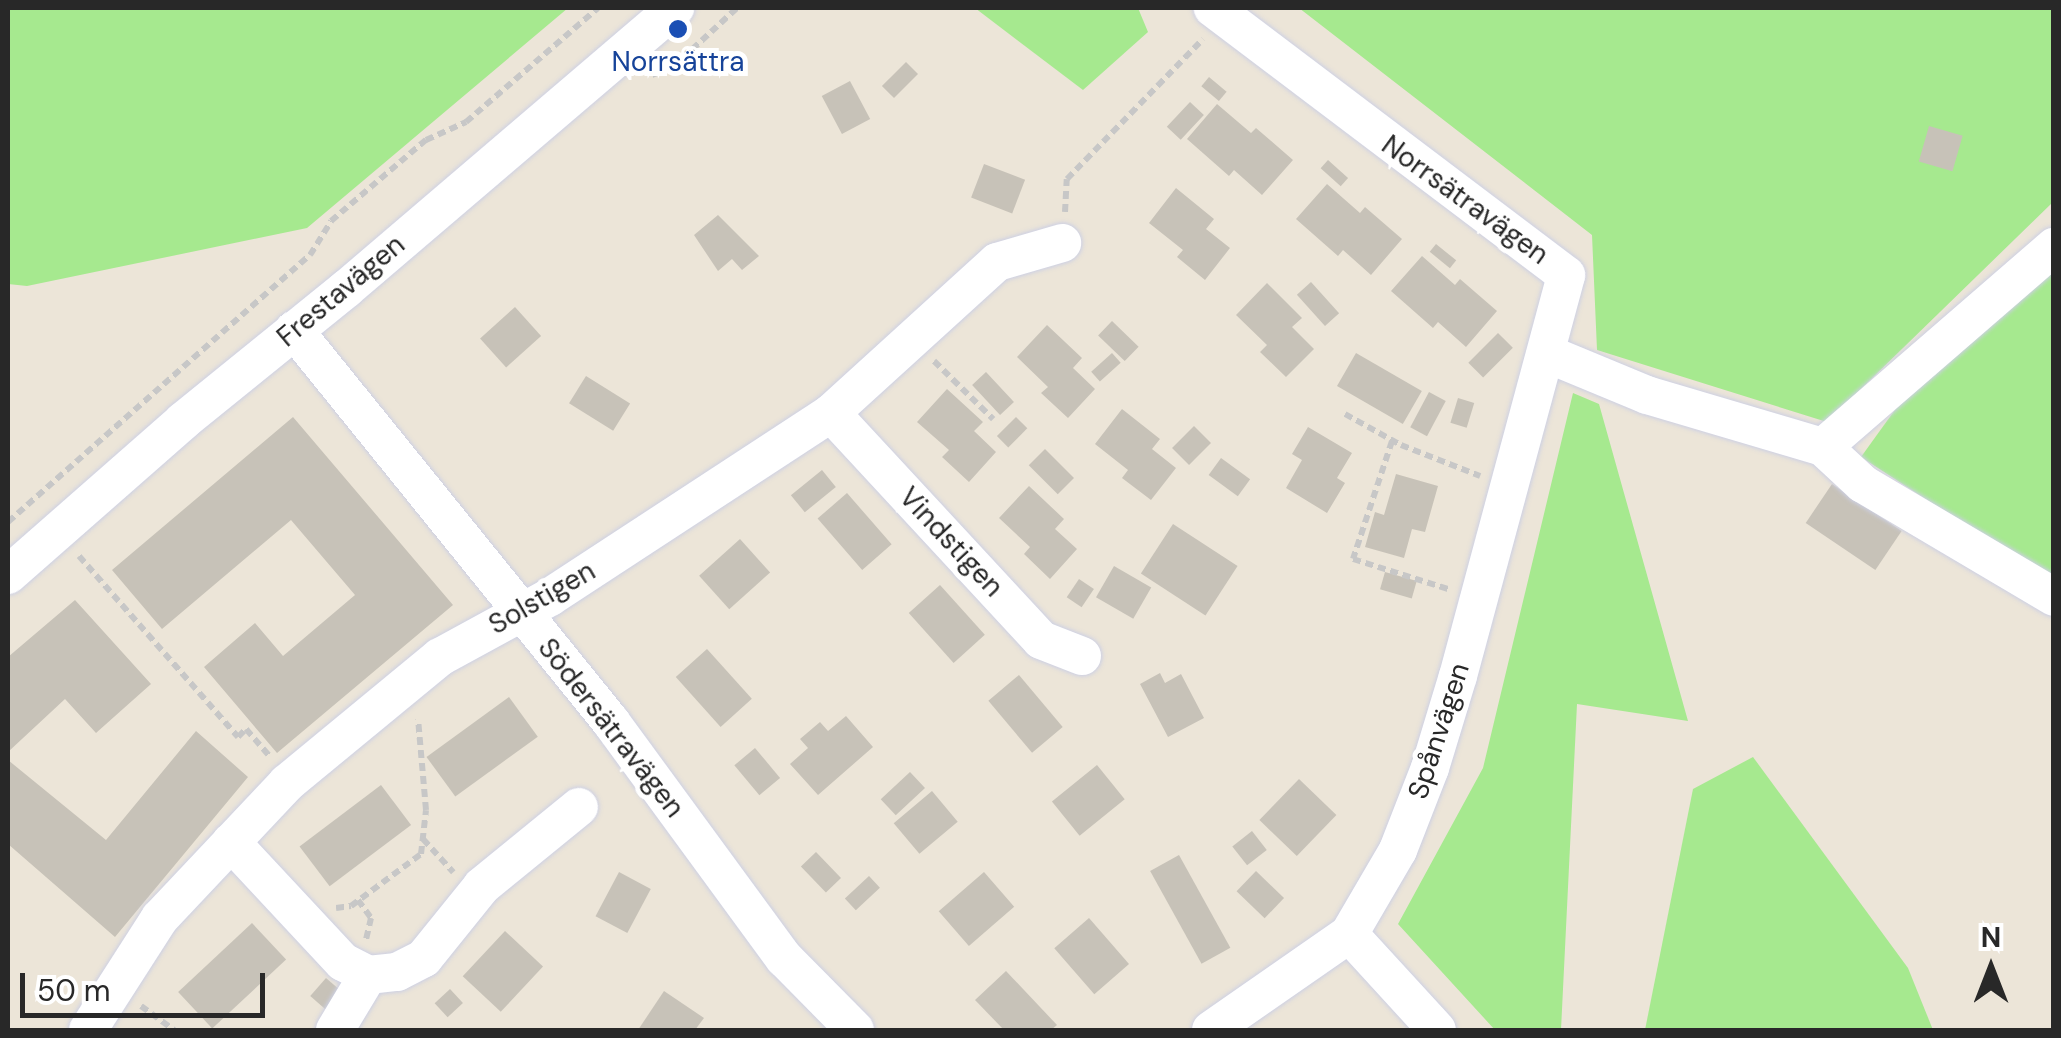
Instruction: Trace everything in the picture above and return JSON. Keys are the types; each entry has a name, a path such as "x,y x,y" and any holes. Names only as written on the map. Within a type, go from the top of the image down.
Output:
{"street":[{"name":"Frestavägen","path":"8,576 183,421 675,8"},
{"name":"Norrsätravägen","path":"1219,12 1391,146 1538,250 1566,275 1548,354"},
{"name":"Solstigen","path":"88,1030 160,918 287,783 414,678 440,657 550,597 831,413 997,262 1062,243"},
{"path":"1822,447 2054,247"},
{"name":"Södersätravägen","path":"294,330 611,722 784,958 854,1030"},
{"path":"1548,354 1647,395 1822,447 1863,484 2054,597"},
{"name":"Spånvägen","path":"1211,1030 1348,934 1398,850 1430,768 1548,354"},
{"name":"Vindstigen","path":"831,413 1041,640 1082,656"},
{"path":"231,842 343,962 368,974 397,972 424,958 482,886 579,808"},
{"path":"1348,934 1436,1030"},
{"path":"335,1030 368,974"}],"path":[{"path":"8,522 310,255 332,221 426,140 466,122 598,8"},
{"path":"1062,243 1067,179 1219,12"},
{"path":"912,339 993,419"},
{"path":"1345,414 1392,441 1458,469"},
{"path":"1392,441 1353,558 1446,588"},
{"path":"79,556 238,736 246,730 252,737"},
{"path":"312,928 421,854 426,810 414,678"},
{"path":"423,838 452,871"}],"green space":[{"path":"8,8 568,8 307,228 27,286 8,284"},
{"path":"975,8 1138,8 1148,32 1083,90"},
{"path":"1299,8 2053,8 2053,202 1827,422 1597,350 1592,235"},
{"path":"2053,266 2053,582 1861,457 1897,407"},
{"path":"1573,393 1599,404 1688,721 1577,704 1561,1030 1495,1030 1398,924 1483,768"},
{"path":"1753,757 1908,968 1933,1030 1645,1030 1693,789"}],"building":[{"path":"906,62 918,74 894,98 882,86"},
{"path":"1209,77 1227,92 1219,101 1201,86"},
{"path":"850,81 870,119 842,134 822,96"},
{"path":"1190,102 1204,115 1181,140 1167,127"},
{"path":"1217,104 1251,133 1256,128 1293,160 1262,195 1234,170 1229,176 1187,139"},
{"path":"1929,126 1963,136 1952,171 1919,162"},
{"path":"1328,160 1348,178 1341,186 1321,168"},
{"path":"984,164 1025,180 1012,213 971,198"},
{"path":"1327,184 1360,213 1365,207 1402,239 1371,275 1343,250 1338,256 1296,219"},
{"path":"1176,188 1214,219 1206,229 1230,248 1205,280 1177,257 1183,250 1149,223"},
{"path":"718,215 759,256 742,270 732,259 718,271 694,235"},
{"path":"1436,244 1456,260 1450,268 1430,252"},
{"path":"1422,256 1455,285 1460,279 1497,311 1466,347 1438,322 1433,328 1391,291"},
{"path":"1311,282 1339,313 1325,326 1297,295"},
{"path":"1267,283 1302,318 1292,327 1314,349 1286,377 1260,352 1267,345 1236,315"},
{"path":"515,307 541,336 506,367 480,338"},
{"path":"1112,321 1139,347 1125,361 1098,335"},
{"path":"1047,325 1082,358 1073,368 1095,389 1068,418 1041,393 1048,387 1017,357"},
{"path":"1498,333 1513,348 1483,378 1468,363"},
{"path":"1112,353 1121,363 1100,381 1091,372"},
{"path":"1356,353 1422,391 1403,424 1337,386"},
{"path":"986,372 1014,402 1000,415 972,385"},
{"path":"586,376 630,404 613,431 569,403"},
{"path":"947,389 983,422 974,431 996,452 969,482 942,457 949,450 917,422"},
{"path":"1429,392 1446,401 1427,436 1410,427"},
{"path":"1458,398 1474,403 1467,428 1450,423"},
{"path":"1122,409 1160,439 1152,449 1176,468 1151,500 1122,478 1128,470 1095,444"},
{"path":"293,417 453,605 277,753 204,667 255,623 283,656 355,595 291,520 162,629 112,570"},
{"path":"1016,417 1027,428 1008,447 997,436"},
{"path":"1194,426 1211,443 1189,465 1172,448"},
{"path":"1308,427 1352,453 1337,478 1345,483 1327,513 1286,488 1302,460 1292,454"},
{"path":"1045,449 1074,478 1058,494 1029,465"},
{"path":"1221,458 1250,479 1238,496 1209,475"},
{"path":"822,470 836,487 805,512 791,495"},
{"path":"1396,474 1438,486 1425,532 1412,529 1404,558 1365,547 1375,512 1384,515"},
{"path":"1832,484 1902,531 1875,570 1806,523"},
{"path":"1029,486 1064,519 1055,529 1077,549 1050,579 1024,554 1030,547 999,518"},
{"path":"847,493 892,544 862,570 818,519"},
{"path":"1173,524 1238,566 1205,615 1141,573"},
{"path":"740,539 770,572 729,609 699,576"},
{"path":"1114,566 1151,588 1133,619 1096,597"},
{"path":"1385,572 1417,581 1412,598 1380,589"},
{"path":"1079,579 1094,589 1082,607 1067,597"},
{"path":"940,585 985,635 954,663 909,613"},
{"path":"75,600 151,684 96,733 65,699 8,752 8,657"},
{"path":"707,649 752,699 721,727 676,677"},
{"path":"1160,673 1165,683 1181,674 1204,718 1168,737 1140,684"},
{"path":"1019,675 1063,727 1032,753 988,701"},
{"path":"509,697 538,737 455,797 426,757"},
{"path":"846,716 873,747 818,795 790,764 808,748 800,739 820,722 828,731"},
{"path":"196,731 248,777 115,937 8,844 8,760 106,840"},
{"path":"755,748 780,778 759,795 734,765"},
{"path":"1097,765 1125,799 1080,836 1052,802"},
{"path":"910,772 925,788 896,815 881,799"},
{"path":"1299,779 1336,815 1297,856 1259,820"},
{"path":"381,785 411,825 330,886 300,846"},
{"path":"932,791 958,822 919,854 894,823"},
{"path":"1252,831 1267,850 1247,865 1232,846"},
{"path":"816,852 841,878 826,892 801,867"},
{"path":"1179,855 1230,948 1202,964 1150,871"},
{"path":"1256,871 1284,898 1265,918 1237,891"},
{"path":"619,872 651,889 627,933 596,916"},
{"path":"984,872 1014,907 969,946 939,911"},
{"path":"869,876 880,888 856,910 845,899"},
{"path":"1089,918 1129,964 1094,994 1054,948"},
{"path":"252,923 286,960 212,1028 178,992"},
{"path":"505,931 543,966 501,1012 463,976"},
{"path":"1006,971 1057,1025 1051,1030 1004,1030 975,1000"},
{"path":"326,978 341,991 325,1009 310,996"},
{"path":"450,989 463,1003 448,1017 435,1003"},
{"path":"664,991 704,1018 695,1030 638,1030"}],"place":[{"name":"Norrsättra","path":"678,29"}]}
